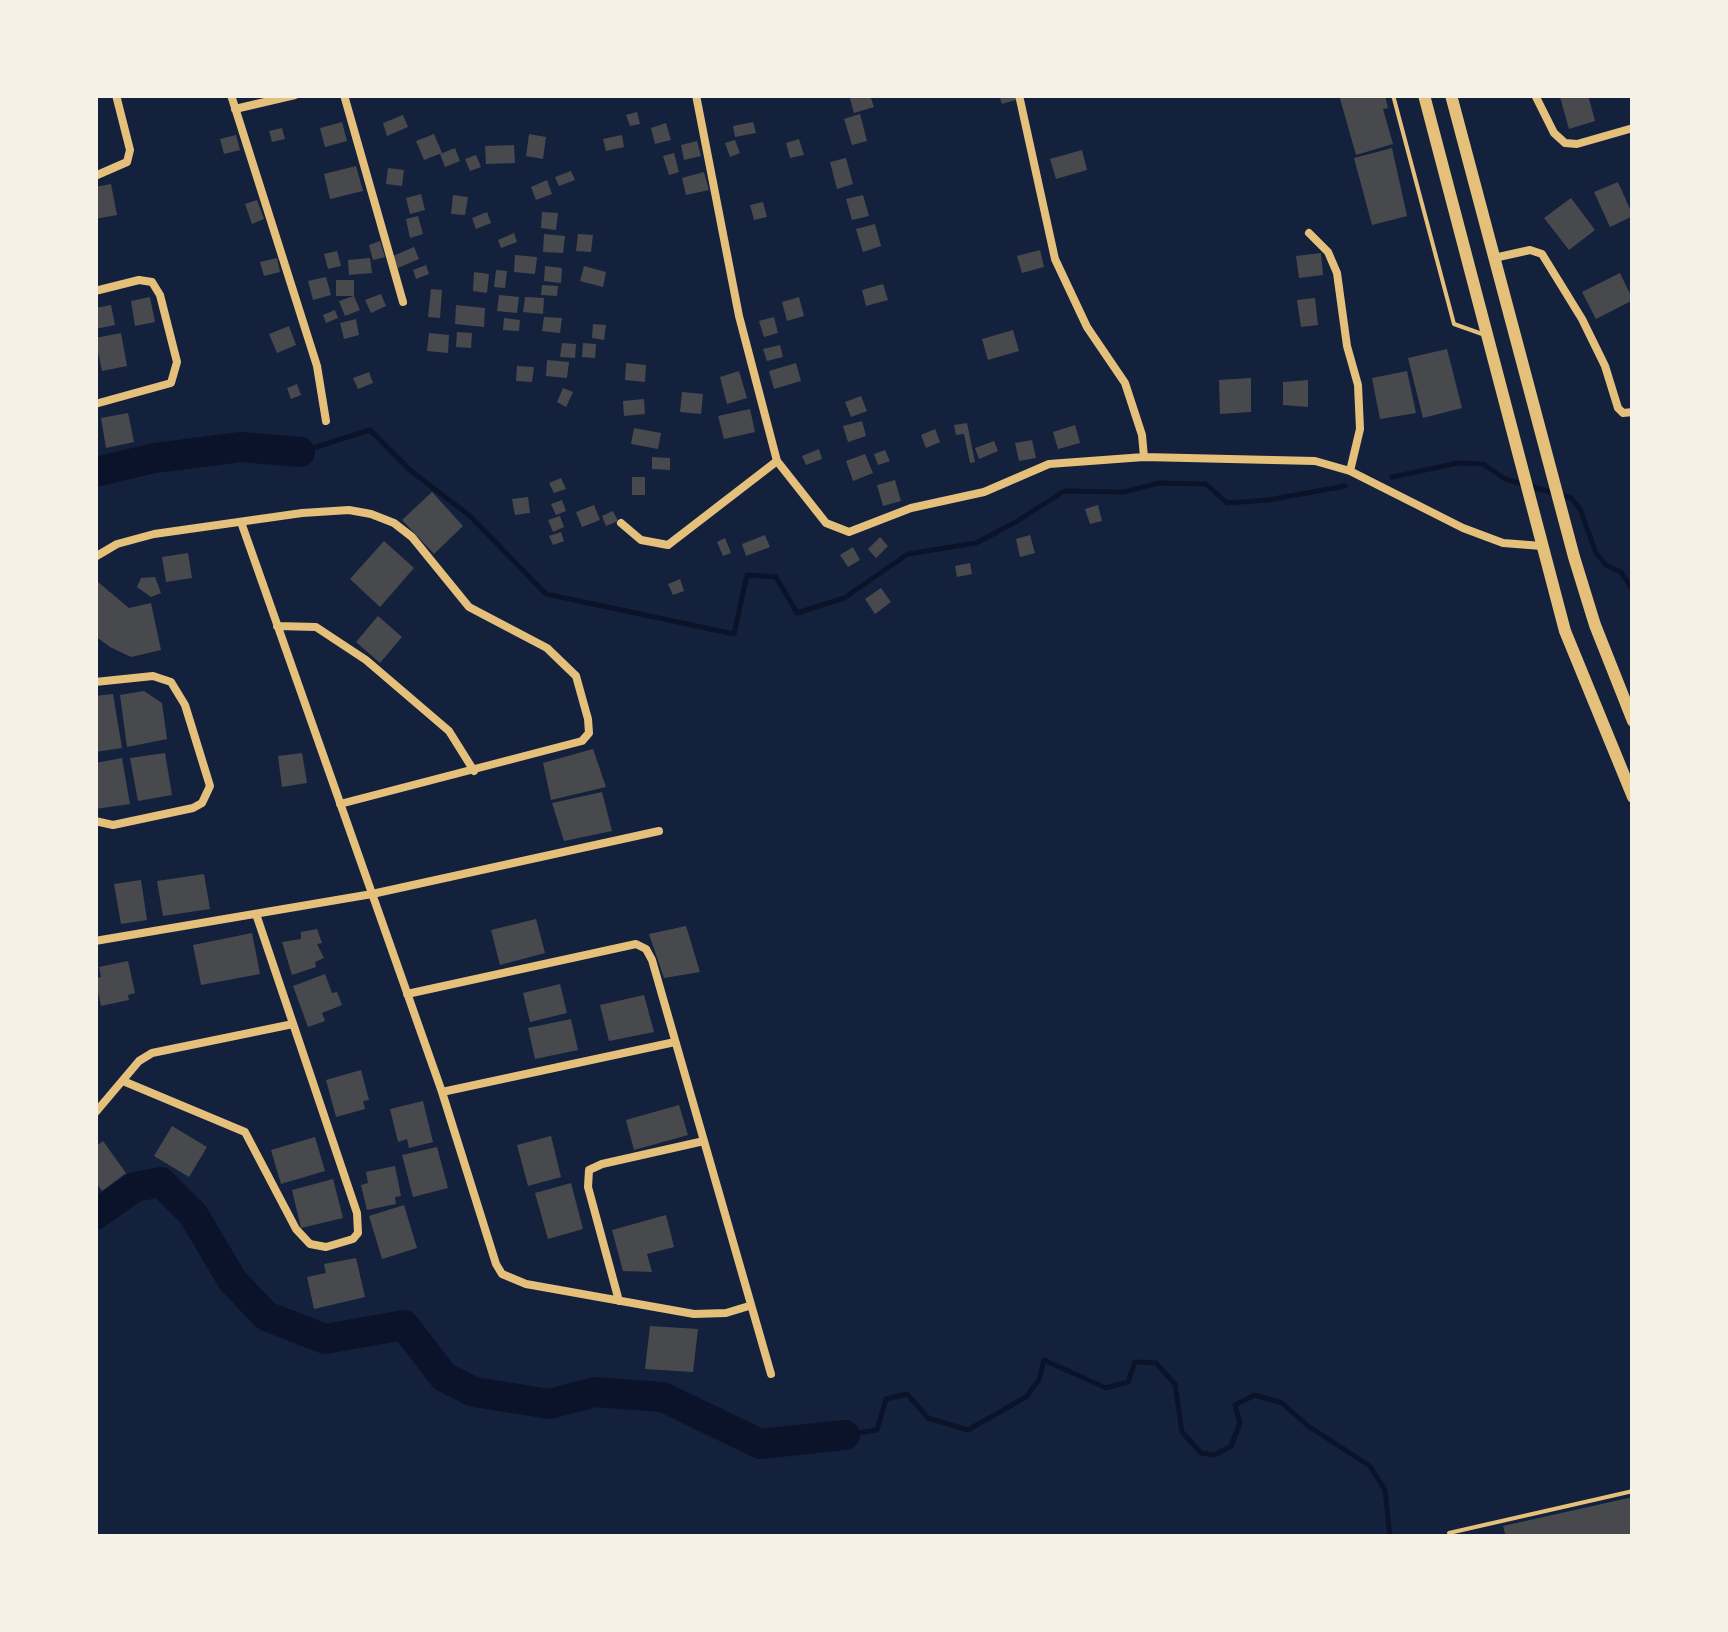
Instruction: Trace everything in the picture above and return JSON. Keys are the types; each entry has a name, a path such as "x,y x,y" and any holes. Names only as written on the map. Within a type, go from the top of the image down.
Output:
{"main road":[{"path":"1424,95 1565,631 1633,797"},
{"path":"1451,95 1563,516 1595,624 1633,721"}],"street":[{"path":"95,176 127,162 130,150 116,95"},
{"path":"230,95 317,366 326,422"},
{"path":"235,109 295,95"},
{"path":"344,95 403,302"},
{"path":"696,95 739,316 777,461 826,523 850,532 910,508 984,492 1049,464 1144,457 1316,461 1350,471 1462,528 1503,543 1542,546"},
{"path":"1019,95 1054,259 1087,327 1125,383 1142,435 1144,457"},
{"path":"1535,95 1554,134 1565,143 1577,144 1633,128"},
{"path":"1309,233 1328,252 1338,272 1347,346 1358,386 1360,430 1350,471"},
{"path":"1494,258 1530,250 1542,254 1582,318 1605,366 1618,408 1624,413 1633,412"},
{"path":"95,290 139,280 152,282 160,295 176,362 172,383 95,404"},
{"path":"621,524 641,540 668,545 777,461"},
{"path":"95,557 117,544 154,534 349,510 371,514 394,523 412,538 469,606 547,648 564,660 576,676 589,732 582,741 340,804"},
{"path":"241,522 408,994 502,1274 512,1280 618,1301 710,1315 749,1306"},
{"path":"277,626 316,626 366,660 449,731 474,771"},
{"path":"95,682 153,676 171,682 185,704 210,786 202,803 193,808 113,825 95,820"},
{"path":"95,941 372,894 659,831"},
{"path":"123,1080 245,1132 303,1238 318,1247 345,1242 358,1233 357,1214 256,914"},
{"path":"408,994 636,944 646,950 770,1374"},
{"path":"95,1113 144,1057 161,1050 292,1024"},
{"path":"442,1092 674,1042"},
{"path":"618,1301 588,1187 590,1170 704,1142"}],"lane":[{"path":"1393,95 1454,324 1487,336"},
{"path":"1450,1537 1449,1533 1633,1491"}],"building":[{"path":"849,95 870,95 874,107 854,113"},
{"path":"999,95 1018,95 1019,99 1002,104"},
{"path":"1339,95 1385,95 1388,108 1383,109 1393,144 1356,155"},
{"path":"1588,95 1595,121 1569,129 1560,97"},
{"path":"637,112 640,124 630,126 626,115"},
{"path":"860,114 867,141 852,145 844,119"},
{"path":"403,115 408,127 387,136 383,123"},
{"path":"342,122 347,141 325,147 320,128"},
{"path":"753,122 756,133 735,137 733,126"},
{"path":"666,123 671,140 655,144 651,128"},
{"path":"282,128 285,139 272,142 269,131"},
{"path":"434,134 442,153 424,160 416,141"},
{"path":"529,134 546,137 543,159 526,156"},
{"path":"236,135 240,150 224,154 220,139"},
{"path":"622,135 624,147 606,151 603,139"},
{"path":"799,139 804,155 790,158 786,143"},
{"path":"735,140 740,153 730,157 725,143"},
{"path":"697,141 701,156 684,160 681,145"},
{"path":"514,145 515,163 486,164 485,146"},
{"path":"455,148 460,161 445,167 440,154"},
{"path":"1392,148 1407,216 1372,225 1354,158"},
{"path":"1082,150 1087,170 1056,179 1050,159"},
{"path":"674,153 679,172 669,175 663,156"},
{"path":"476,155 481,167 470,171 465,159"},
{"path":"846,158 853,184 837,189 830,162"},
{"path":"356,166 363,191 330,199 324,174"},
{"path":"388,168 404,170 402,186 386,184"},
{"path":"571,171 575,180 559,186 555,177"},
{"path":"704,172 709,190 686,195 682,178"},
{"path":"547,180 552,194 536,200 531,187"},
{"path":"1618,182 1633,216 1610,227 1594,192"},
{"path":"111,184 117,215 95,219 95,187"},
{"path":"421,194 425,210 410,214 406,198"},
{"path":"453,195 468,197 465,215 451,214"},
{"path":"863,195 869,216 852,220 846,199"},
{"path":"1571,198 1595,230 1569,250 1544,218"},
{"path":"257,200 264,219 252,224 245,204"},
{"path":"763,202 767,217 754,220 750,205"},
{"path":"487,212 491,223 476,229 472,218"},
{"path":"542,212 558,213 556,230 541,228"},
{"path":"418,216 423,234 410,238 406,219"},
{"path":"875,224 881,246 863,252 856,229"},
{"path":"514,233 517,242 501,248 498,240"},
{"path":"544,234 565,236 563,253 543,252"},
{"path":"578,234 593,235 591,252 576,251"},
{"path":"380,241 385,257 373,260 369,245"},
{"path":"414,247 419,259 398,268 393,256"},
{"path":"1040,250 1044,267 1022,273 1017,256"},
{"path":"337,251 341,266 328,269 324,254"},
{"path":"1321,253 1323,275 1299,278 1296,256"},
{"path":"515,255 537,257 535,274 514,272"},
{"path":"277,258 280,272 264,276 260,262"},
{"path":"370,258 372,273 349,275 348,260"},
{"path":"426,265 429,274 416,279 413,270"},
{"path":"545,266 562,268 561,283 544,281"},
{"path":"584,266 606,272 603,287 580,281"},
{"path":"496,270 507,271 505,288 494,287"},
{"path":"474,272 489,274 487,293 473,291"},
{"path":"1620,273 1633,300 1596,319 1582,292"},
{"path":"326,277 331,295 313,300 308,281"},
{"path":"336,280 354,280 354,296 336,296"},
{"path":"883,284 888,300 866,306 862,290"},
{"path":"542,285 558,286 557,296 541,295"},
{"path":"431,289 442,290 440,318 428,317"},
{"path":"381,294 386,306 371,313 365,300"},
{"path":"499,295 519,297 517,313 497,311"},
{"path":"354,296 360,310 345,316 339,301"},
{"path":"150,297 155,322 135,326 131,301"},
{"path":"525,297 544,298 543,314 523,312"},
{"path":"799,297 804,316 787,321 782,302"},
{"path":"1315,298 1318,325 1301,327 1297,300"},
{"path":"111,305 115,325 95,329 95,308"},
{"path":"456,305 485,308 484,327 455,324"},
{"path":"335,310 338,318 326,323 323,315"},
{"path":"544,317 562,318 560,333 542,331"},
{"path":"774,317 778,333 764,337 759,321"},
{"path":"504,318 520,320 519,331 503,330"},
{"path":"356,319 359,335 344,339 340,323"},
{"path":"593,324 606,325 604,340 592,338"},
{"path":"289,326 296,345 277,353 269,334"},
{"path":"1013,330 1019,351 988,360 982,339"},
{"path":"457,332 472,333 471,348 456,347"},
{"path":"121,333 127,366 102,371 95,338"},
{"path":"429,333 449,335 448,353 427,351"},
{"path":"562,343 576,344 575,358 560,357"},
{"path":"583,343 596,344 595,358 582,357"},
{"path":"780,345 783,357 767,361 763,349"},
{"path":"1447,349 1462,408 1423,418 1408,358"},
{"path":"547,360 569,362 567,378 546,376"},
{"path":"626,363 646,365 645,382 625,380"},
{"path":"796,363 801,381 774,389 769,371"},
{"path":"517,366 534,367 532,382 516,381"},
{"path":"739,371 747,398 727,404 720,377"},
{"path":"1407,371 1416,413 1380,419 1372,378"},
{"path":"369,372 373,383 358,389 353,378"},
{"path":"1251,378 1251,412 1220,414 1219,380"},
{"path":"1308,380 1308,407 1283,405 1283,382"},
{"path":"297,384 301,395 291,399 287,388"},
{"path":"563,388 573,392 566,407 557,402"},
{"path":"682,392 703,394 701,414 680,412"},
{"path":"861,396 867,411 851,417 845,402"},
{"path":"644,399 645,414 624,416 623,401"},
{"path":"750,409 755,432 724,439 718,416"},
{"path":"128,413 134,442 106,448 101,418"},
{"path":"862,421 866,436 848,442 843,426"},
{"path":"967,423 975,462 970,463 964,434 956,435 954,425"},
{"path":"1075,425 1080,443 1058,449 1053,432"},
{"path":"634,428 661,433 658,449 631,444"},
{"path":"935,429 940,442 926,448 921,435"},
{"path":"1032,440 1036,458 1019,461 1015,443"},
{"path":"994,441 998,451 979,459 975,448"},
{"path":"819,449 822,459 806,465 802,456"},
{"path":"885,450 890,461 878,465 874,454"},
{"path":"865,454 873,473 853,481 846,461"},
{"path":"652,457 670,458 670,470 652,469"},
{"path":"632,477 645,477 645,495 632,495"},
{"path":"561,478 566,489 554,493 549,483"},
{"path":"895,480 901,501 883,506 877,485"},
{"path":"432,492 463,526 434,554 402,520"},
{"path":"528,497 530,513 515,515 512,499"},
{"path":"562,500 566,511 556,515 551,504"},
{"path":"594,505 600,520 582,527 576,512"},
{"path":"1098,505 1102,521 1090,524 1085,509"},
{"path":"613,511 618,521 606,526 602,516"},
{"path":"560,516 564,527 553,532 548,520"},
{"path":"561,532 564,541 553,545 549,536"},
{"path":"765,535 770,547 746,556 742,544"},
{"path":"1030,535 1035,553 1020,557 1016,539"},
{"path":"880,537 888,546 876,558 868,549"},
{"path":"725,538 731,553 723,556 717,542"},
{"path":"384,541 414,568 380,607 350,579"},
{"path":"853,547 860,560 848,567 840,555"},
{"path":"188,553 192,578 166,582 162,557"},
{"path":"970,563 972,574 957,577 955,566"},
{"path":"155,577 161,593 151,597 137,587 141,578"},
{"path":"680,579 684,591 673,595 668,584"},
{"path":"98,582 129,608 151,603 161,650 131,657 95,636"},
{"path":"881,588 891,602 875,614 865,599"},
{"path":"378,616 402,637 380,663 356,642"},
{"path":"144,691 162,703 167,739 127,747 120,695"},
{"path":"113,694 122,748 95,752 95,696"},
{"path":"593,749 606,787 551,800 543,763"},
{"path":"165,753 172,795 138,801 130,758"},
{"path":"302,753 307,783 282,787 278,756"},
{"path":"122,758 130,804 95,809 95,763"},
{"path":"602,792 612,831 564,841 552,803"},
{"path":"204,874 210,909 163,916 157,881"},
{"path":"141,880 147,920 121,924 114,884"},
{"path":"536,919 545,953 500,965 491,930"},
{"path":"686,926 700,972 664,978 649,934"},
{"path":"317,929 322,943 317,944 324,958 315,962 316,967 292,975 282,942 301,939 301,932"},
{"path":"252,933 260,974 201,985 193,945"},
{"path":"128,961 135,993 128,995 129,1000 101,1006 95,978 101,977 99,967"},
{"path":"325,974 342,1005 322,1013 325,1021 308,1027 293,986"},
{"path":"560,984 567,1013 530,1022 523,993"},
{"path":"644,995 654,1032 609,1041 600,1005"},
{"path":"571,1019 578,1050 535,1059 528,1028"},
{"path":"361,1070 369,1100 363,1101 365,1109 336,1117 326,1080"},
{"path":"423,1101 433,1142 409,1148 407,1139 398,1142 390,1109"},
{"path":"679,1105 688,1135 634,1150 626,1120"},
{"path":"172,1126 207,1147 189,1177 154,1156"},
{"path":"551,1136 561,1177 528,1186 517,1145"},
{"path":"315,1137 325,1171 281,1184 271,1150"},
{"path":"103,1141 126,1173 102,1191 95,1181 95,1147"},
{"path":"437,1147 448,1188 413,1197 402,1155"},
{"path":"395,1166 401,1196 395,1197 396,1204 367,1210 361,1185 368,1183 366,1172"},
{"path":"333,1179 343,1218 301,1228 292,1190"},
{"path":"571,1183 583,1229 548,1239 535,1193"},
{"path":"404,1205 417,1248 382,1259 369,1216"},
{"path":"666,1215 674,1247 647,1254 652,1272 623,1271 612,1230"},
{"path":"356,1258 365,1297 314,1309 307,1277 326,1273 324,1264"},
{"path":"650,1326 698,1329 693,1372 645,1369"},
{"path":"1633,1497 1633,1537 1506,1537 1503,1526"}],"waterway":[{"path":"300,452 370,430 411,471 470,516 546,594 734,634 747,575 776,577 797,613 844,598 908,554 976,543 1064,491 1124,492 1159,483 1206,484 1227,503 1345,486"},
{"path":"95,472 155,458 241,447 300,452"},
{"path":"1392,477 1458,463 1483,464 1505,479 1571,498 1580,509 1596,553 1606,565 1621,572 1633,590"},
{"path":"95,1215 135,1187 161,1182 193,1214 232,1280 266,1316 325,1339 404,1325 444,1377 474,1392 550,1404 595,1392 663,1397 760,1444 845,1435"},
{"path":"845,1435 877,1430 886,1399 907,1394 928,1418 968,1430 1026,1397 1039,1380 1044,1360 1106,1388 1128,1382 1135,1362 1156,1363 1175,1384 1182,1432 1201,1453 1214,1455 1231,1446 1240,1423 1235,1405 1255,1395 1282,1403 1308,1426 1370,1466 1385,1490 1390,1537"}]}
